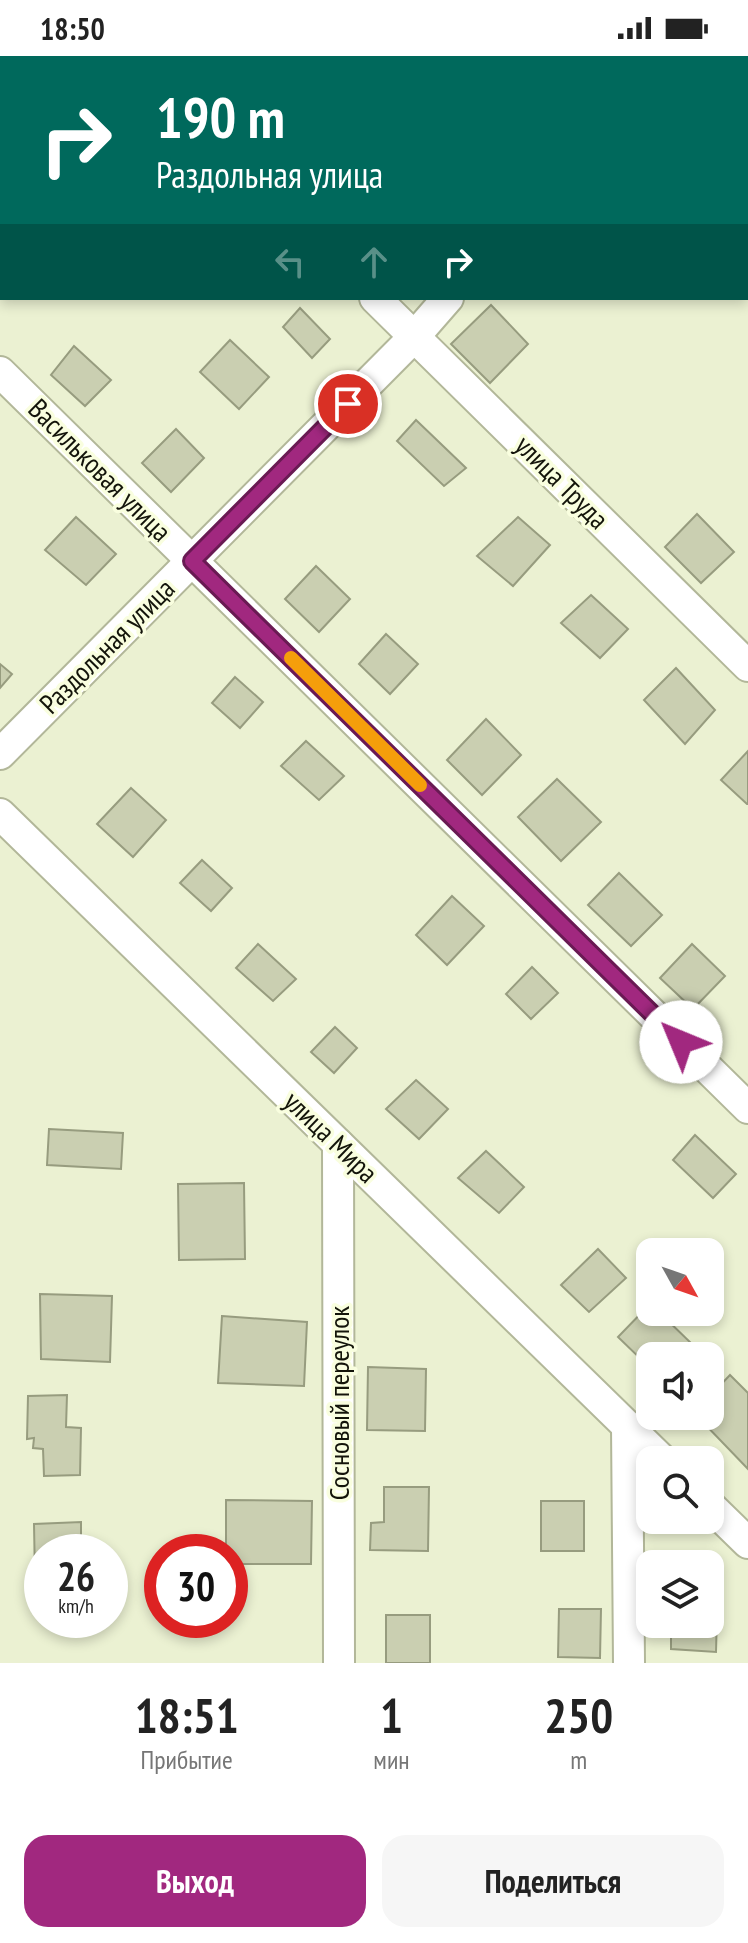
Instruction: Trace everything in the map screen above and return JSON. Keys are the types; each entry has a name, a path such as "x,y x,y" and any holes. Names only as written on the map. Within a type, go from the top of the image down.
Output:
{"street":[{"name":"улица Труда","path":"377,300 748,666"},
{"name":"Раздольная улица","path":"0,754 414,337 446,300"},
{"name":"Васильковая улица","path":"0,372 748,1108"},
{"name":"улица Мира","path":"0,814 648,1446"},
{"name":"Сосновый переулок","path":"338,1144 339,1663"},
{"path":"627,1426 629,1663"},
{"path":"724,1520 748,1543"}],"building":[{"path":"491,305 528,344 490,383 451,344"},
{"path":"300,308 330,339 312,358 283,327"},
{"path":"230,340 269,377 239,409 200,372"},
{"path":"74,346 111,380 85,406 51,375"},
{"path":"416,420 466,468 444,486 397,441"},
{"path":"176,429 204,458 171,492 142,463"},
{"path":"697,514 734,552 701,583 665,547"},
{"path":"76,517 116,554 86,585 45,550"},
{"path":"518,517 550,545 513,586 477,556"},
{"path":"316,566 350,599 319,632 285,599"},
{"path":"591,595 628,629 600,658 561,623"},
{"path":"386,634 418,664 390,694 359,664"},
{"path":"0,664 12,674 0,688"},
{"path":"676,668 715,710 685,744 644,700"},
{"path":"235,677 263,702 240,728 212,703"},
{"path":"486,719 521,755 482,795 447,760"},
{"path":"306,741 344,776 319,800 281,766"},
{"path":"748,751 748,804 747,804 721,780"},
{"path":"557,779 601,822 561,861 518,817"},
{"path":"131,788 166,820 133,857 97,824"},
{"path":"202,860 232,888 211,911 180,883"},
{"path":"619,873 662,915 631,946 588,905"},
{"path":"452,896 484,926 447,965 416,935"},
{"path":"258,944 296,979 273,1001 236,968"},
{"path":"692,944 725,976 693,1009 660,978"},
{"path":"532,967 558,993 531,1019 506,994"},
{"path":"335,1027 357,1048 334,1073 311,1052"},
{"path":"416,1080 448,1109 419,1139 386,1109"},
{"path":"49,1129 123,1133 121,1169 47,1165"},
{"path":"695,1135 736,1174 713,1198 673,1160"},
{"path":"486,1151 524,1187 499,1213 458,1178"},
{"path":"244,1183 245,1259 179,1260 178,1184"},
{"path":"598,1249 626,1278 589,1312 561,1285"},
{"path":"40,1294 112,1296 110,1362 41,1359"},
{"path":"222,1316 307,1322 304,1386 218,1383"},
{"path":"636,1318 636,1326 673,1326 690,1342 636,1342 636,1354 618,1337"},
{"path":"368,1367 426,1369 425,1431 367,1430"},
{"path":"730,1375 748,1393 748,1469 710,1430 724,1430 724,1381"},
{"path":"67,1395 66,1427 81,1428 80,1475 44,1476 43,1449 33,1448 34,1438 27,1439 28,1396"},
{"path":"384,1487 429,1487 428,1551 370,1550 371,1523 384,1522"},
{"path":"226,1500 312,1501 311,1564 248,1564 248,1534 226,1534"},
{"path":"541,1501 584,1501 584,1551 541,1551"},
{"path":"81,1522 81,1534 34,1534 34,1524"},
{"path":"559,1609 601,1609 600,1658 558,1657"},
{"path":"386,1615 430,1615 430,1663 386,1663"},
{"path":"671,1638 716,1638 716,1652 671,1649"}],"slow traffic":[{"path":"291,658 420,785"}],"route":[{"path":"348,404 192,561 681,1042"}]}
